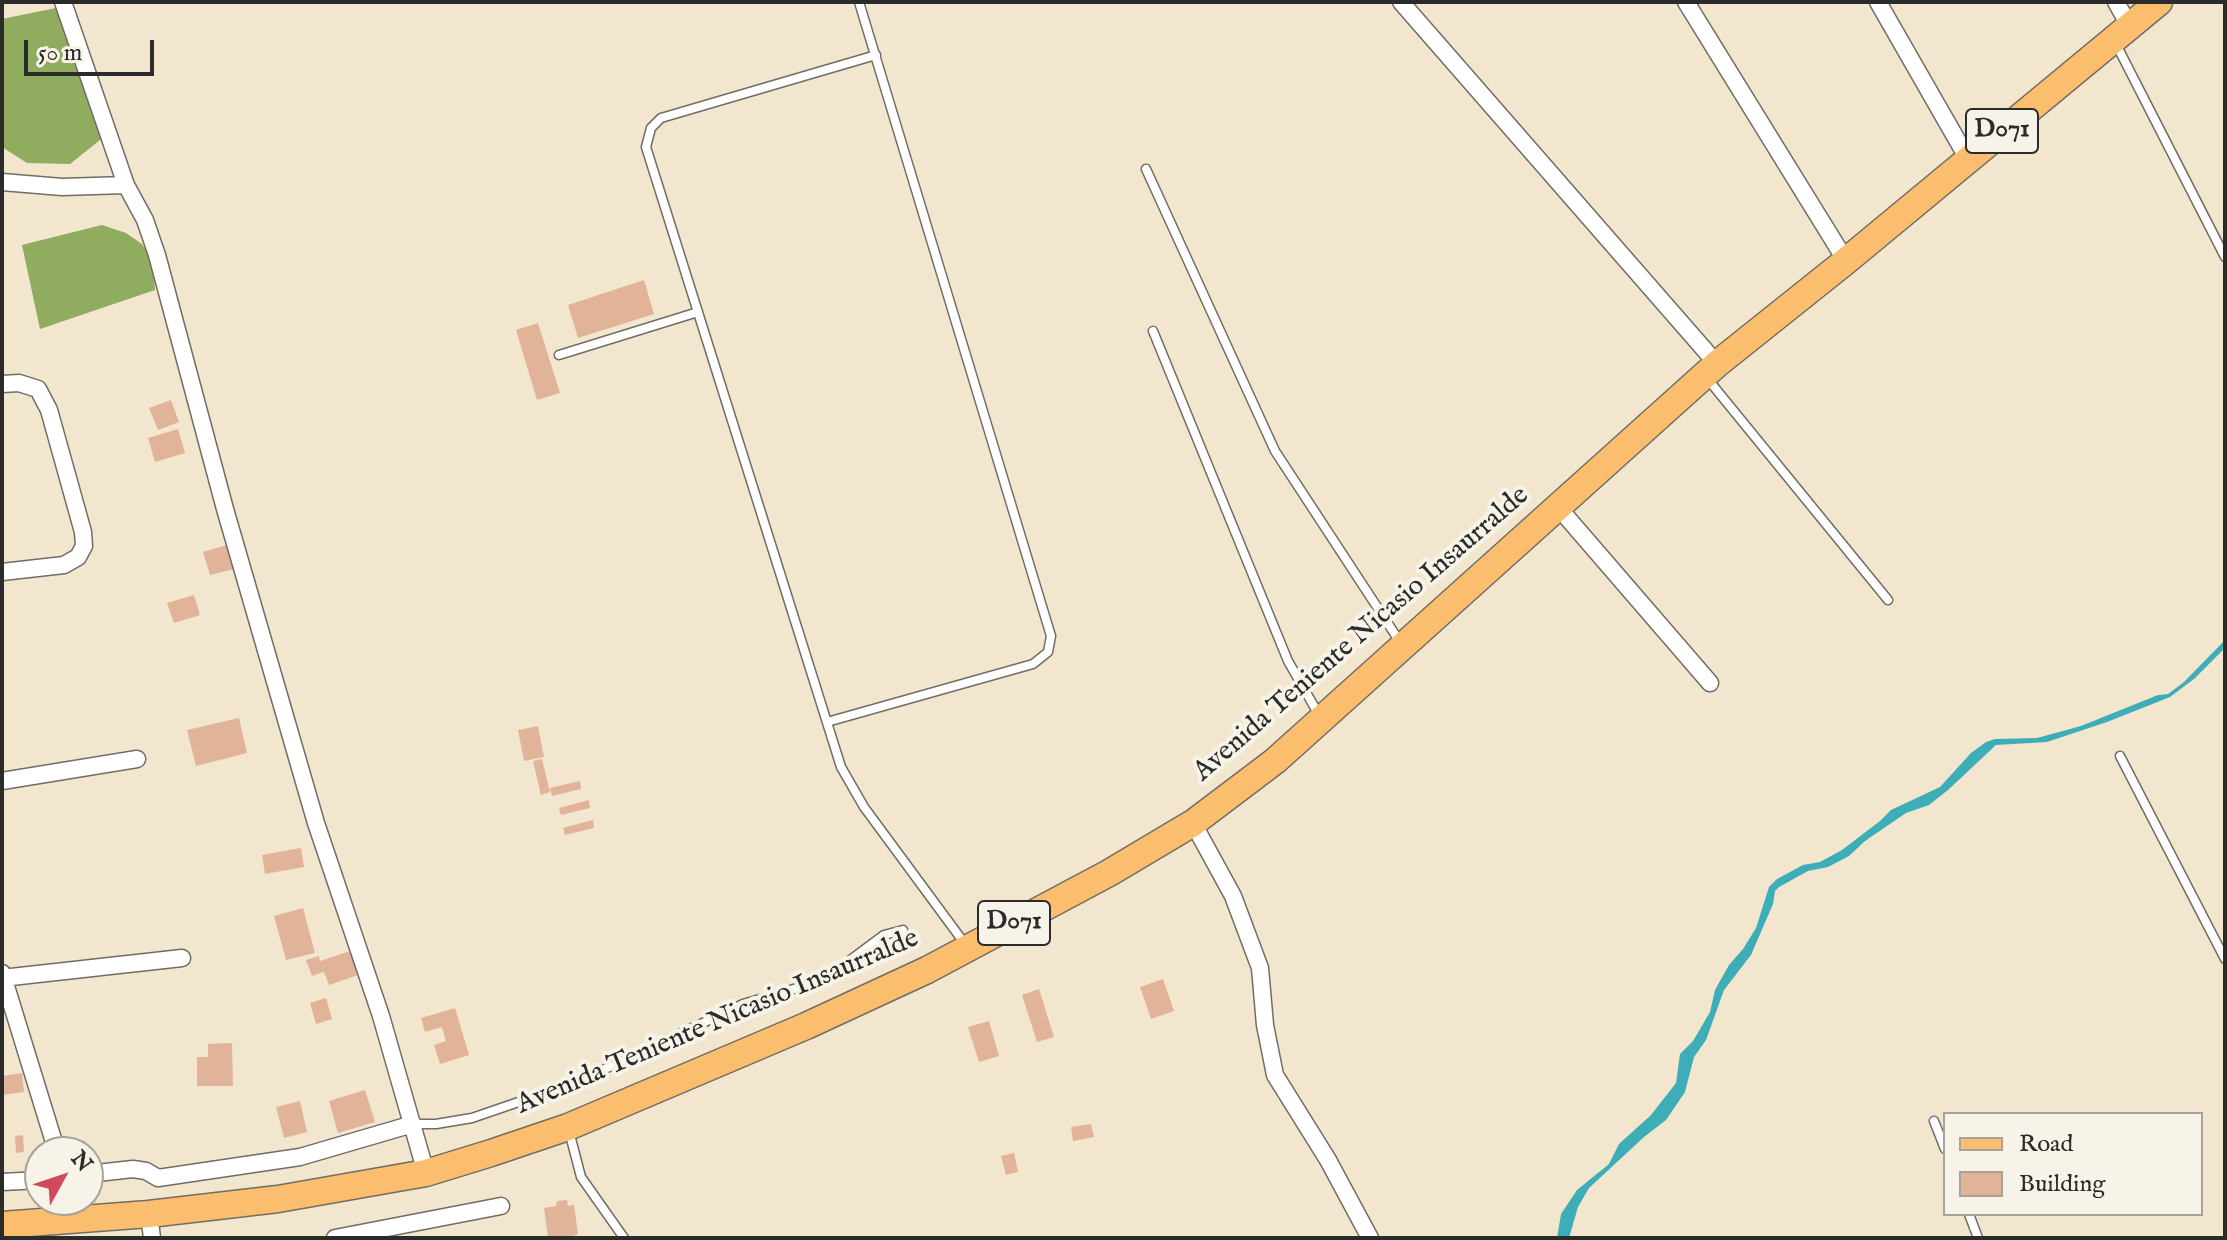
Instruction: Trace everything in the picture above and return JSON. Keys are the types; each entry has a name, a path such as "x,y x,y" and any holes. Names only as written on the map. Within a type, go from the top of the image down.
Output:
{"main road":[{"name":"D071","path":"1846,261 1968,159 2119,22 2159,2"},
{"name":"Avenida Teniente Nicasio Insaurralde","path":"2,1225 151,1226 278,1199 426,1173 568,1127 806,1026 927,970 1109,873 1193,823 1275,761 1710,370 1846,261"}],"street":[{"path":"63,2 126,185 145,220 157,255 225,509 316,823 381,1016 426,1173"},
{"path":"1401,2 1710,370"},
{"path":"1686,2 1846,261"},
{"path":"1878,2 1968,159"},
{"path":"2,182 62,187 126,185"},
{"path":"2,384 19,383 38,389 49,410 83,532 84,546 78,557 64,565 2,572"},
{"path":"1558,507 1710,683"},
{"path":"2,781 137,759"},
{"path":"1193,823 1233,896 1260,968 1265,1025 1275,1075 1328,1160 1370,1238"},
{"path":"52,1136 3,976 182,958"},
{"path":"104,1172 133,1169 146,1171 158,1178 300,1157 413,1124"},
{"path":"2,1182 24,1181"},
{"path":"335,1238 501,1206"}],"lane":[{"path":"827,722 1033,664 1048,652 1051,636 859,2"},
{"path":"2119,22 2224,254"},
{"path":"876,55 661,118 651,128 646,147 841,767 864,807 968,948"},
{"path":"1146,169 1275,451 1403,646"},
{"path":"559,355 698,312"},
{"path":"1153,331 1288,661 1322,719"},
{"path":"1710,370 1888,600"},
{"path":"2120,756 2225,959"},
{"path":"413,1124 472,1118 549,1091 612,1066 743,1004 797,988 833,973 884,935 903,930"},
{"path":"1934,1121 1943,1144"},
{"path":"568,1127 581,1177 624,1238"},
{"path":"1970,1216 1978,1238"}],"green space":[{"path":"61,7 105,136 70,164 27,163 2,147 2,19"},
{"path":"102,225 126,233 142,244 153,261 155,290 40,329 22,245"}],"water":[{"path":"2225,640 2225,648 2194,679 2170,697 2047,742 1996,745 1929,805 1906,813 1849,856 1828,867 1808,871 1779,887 1751,955 1724,990 1706,1040 1694,1057 1685,1092 1666,1120 1589,1188 1578,1207 1569,1238 1557,1238 1561,1214 1577,1190 1609,1164 1619,1144 1651,1115 1676,1083 1680,1054 1693,1041 1710,1012 1715,990 1756,928 1769,887 1777,879 1842,850 1891,810 1940,787 1971,753 1986,742 2037,738 2081,726 2158,695 2168,694"}],"building":[{"path":"644,280 654,314 578,338 568,305"},
{"path":"538,323 560,393 537,400 516,330"},
{"path":"171,400 179,422 158,430 149,408"},
{"path":"178,429 185,453 155,462 148,438"},
{"path":"227,545 234,569 210,575 203,552"},
{"path":"194,595 200,615 174,623 167,603"},
{"path":"239,718 247,753 196,766 187,730"},
{"path":"538,726 544,757 524,761 518,730"},
{"path":"542,759 550,792 541,795 533,761"},
{"path":"580,781 581,789 552,796 550,788"},
{"path":"589,800 590,808 561,815 559,808"},
{"path":"593,820 594,828 565,835 563,828"},
{"path":"301,848 304,867 265,874 262,855"},
{"path":"303,908 315,953 286,960 274,916"},
{"path":"353,950 361,974 329,985 324,972 312,976 306,960 319,956 320,961"},
{"path":"1163,979 1174,1011 1151,1019 1140,987"},
{"path":"1039,989 1054,1037 1037,1042 1022,995"},
{"path":"326,998 332,1019 316,1024 310,1003"},
{"path":"455,1008 469,1055 440,1064 434,1045 446,1041 442,1027 425,1032 421,1018"},
{"path":"989,1021 999,1056 979,1062 968,1027"},
{"path":"232,1043 233,1086 197,1086 197,1057 208,1057 208,1044"},
{"path":"22,1073 24,1092 2,1095 2,1076"},
{"path":"365,1090 375,1122 338,1133 329,1101"},
{"path":"300,1101 307,1132 284,1138 276,1107"},
{"path":"1091,1124 1094,1137 1073,1141 1071,1127"},
{"path":"23,1135 24,1152 16,1153 15,1136"},
{"path":"1014,1153 1018,1172 1006,1175 1001,1156"},
{"path":"567,1200 568,1206 574,1205 578,1234 567,1238 548,1238 544,1208"}]}
